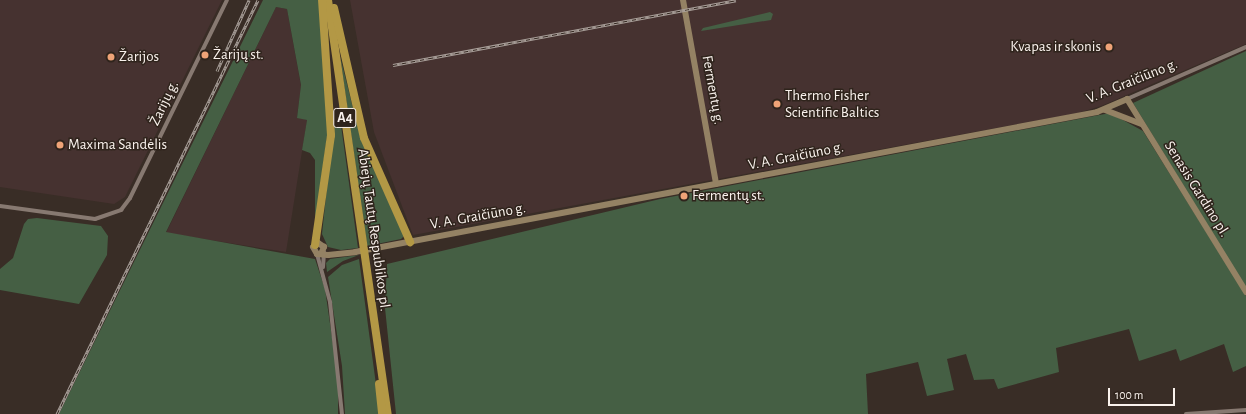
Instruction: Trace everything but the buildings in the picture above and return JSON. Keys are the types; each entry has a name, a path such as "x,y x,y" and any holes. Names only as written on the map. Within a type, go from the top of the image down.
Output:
{"highway":[{"path":"315,245 331,136 322,0"},
{"name":"Abiejų Tautų Respublikos pl.","path":"328,0 376,346 388,414"},
{"path":"332,0 364,138 410,242"},
{"name":"Abiejų Tautų Respublikos pl.","path":"376,346 382,414"}],"main road":[{"name":"Fermentų g.","path":"683,0 716,184"},
{"name":"V. A. Graičiūno g.","path":"315,245 320,243 322,252 340,254 410,242 1104,109 1127,99"},
{"name":"Senasis Gardino pl.","path":"1127,99 1246,292"},
{"path":"1104,109 1142,124"},
{"path":"315,245 322,252"}],"street":[{"name":"Žarijų g.","path":"0,206 95,219 121,210 134,191 228,0"},
{"name":"V. A. Graičiūno g.","path":"1127,99 1246,47"},
{"path":"322,252 323,268 341,379 342,414"},
{"path":"322,252 323,268"},
{"path":"1186,414 1246,410"}],"shaded area":[{"path":"0,0 222,0 125,197 114,204 0,187"},
{"path":"350,0 1246,0 1246,44 1101,106 1078,113 413,235 374,132"},
{"path":"276,7 287,9 301,86 297,117 307,120 286,252 166,233"}],"green space":[{"path":"263,0 319,0 329,122 315,224 315,160 310,153 302,150 307,120 297,118 301,85 287,9 276,7 166,232 315,259 325,289 338,379 338,414 59,414"},
{"path":"770,12 773,14 771,20 701,31 703,28"},
{"path":"1246,51 1246,288 1133,103"},
{"path":"340,56 361,140 404,236 401,239 367,246"},
{"path":"335,111 339,111 358,248 341,250 328,247 322,234"},
{"path":"1110,113 1143,131 1246,296 1246,366 1233,372 1224,344 1180,361 1176,349 1139,361 1129,329 1056,348 1059,372 998,389 994,379 974,380 966,354 947,359 954,390 927,396 918,362 866,374 868,414 396,414 385,308 387,264 660,199"},
{"path":"37,218 101,226 108,236 107,255 79,304 0,290 0,269 13,258 24,224 28,219"},
{"path":"359,255 343,261 327,272 326,263 330,259"},
{"path":"359,259 380,414 345,414 342,366 328,277 342,265"}],"railway":[{"path":"217,71 249,0"},
{"path":"57,414 258,0"},
{"path":"393,65 736,0"}],"place":[{"name":"Kvapas ir skonis","path":"1109,47"},
{"name":"Žarijų st.","path":"205,55"},
{"name":"Žarijos","path":"111,57"},
{"name":"Thermo Fisher Scientific Baltics","path":"777,104"},
{"name":"Maxima Sandėlis","path":"60,145"},
{"name":"Fermentų st.","path":"684,196"}]}
